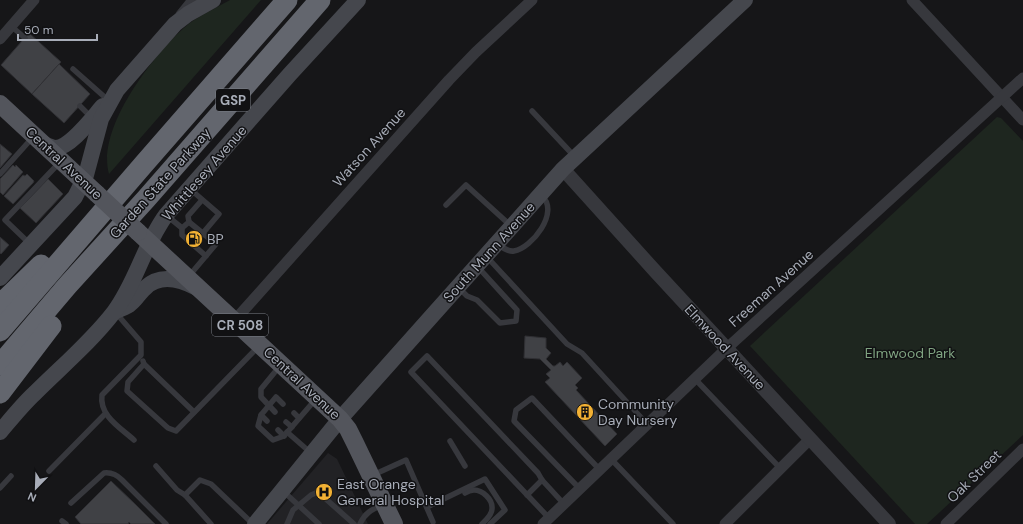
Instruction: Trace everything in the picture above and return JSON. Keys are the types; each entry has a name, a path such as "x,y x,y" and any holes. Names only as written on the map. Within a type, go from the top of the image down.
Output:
{"highway":[{"name":"Garden State Parkway","path":"0,331 287,0"},
{"name":"Garden State Parkway","path":"0,365 63,291 146,199 320,0"},
{"path":"0,305 143,165"},
{"path":"0,393 146,199"}],"main road":[{"path":"39,140 55,148 66,145 92,118 167,32 188,14 213,0"},
{"name":"Whittlesey Avenue","path":"0,432 33,395 95,334 114,311 132,279 144,237 158,227 166,215 286,78 358,0"},
{"name":"South Munn Avenue","path":"254,524 340,419 481,261 503,247 512,226 563,169 745,0"},
{"path":"0,278 75,197 83,181 101,119 112,95"},
{"name":"Central Avenue","path":"0,104 235,320 340,419 348,430 394,524"},
{"path":"114,311 130,305 152,281 161,278 175,280 202,290"}],"street":[{"path":"4,32 34,0"},
{"path":"167,32 193,0"},
{"name":"Watson Avenue","path":"235,320 448,80 532,0"},
{"path":"916,2 1023,120"},
{"name":"Freeman Avenue","path":"546,521 726,349 1023,78"},
{"name":"Elmwood Avenue","path":"563,169 726,349 889,524"},
{"path":"725,524 810,439"},
{"name":"Oak Street","path":"946,524 1023,449"}],"lane":[{"path":"4,32 25,38"},
{"path":"73,69 112,95"},
{"path":"80,106 92,118"},
{"path":"532,111 575,157"},
{"path":"0,174 39,140"},
{"path":"31,245 5,220 61,160"},
{"path":"446,204 466,185 512,226"},
{"path":"189,189 219,214 203,233"},
{"path":"503,247 513,252 520,249 536,236 543,226 548,208 546,199 540,194"},
{"path":"188,278 216,244 190,222 188,216 202,200"},
{"path":"166,215 182,228"},
{"path":"182,228 190,222"},
{"path":"182,228 182,235 206,256"},
{"path":"458,287 467,296 477,300 500,323 516,321 517,310 481,261"},
{"path":"481,261 567,344 582,354 647,424"},
{"path":"114,311 142,342 141,355 144,364 194,412"},
{"path":"144,364 128,382 127,391 168,428 176,431 260,344"},
{"path":"134,440 105,414 101,402 102,396 141,355"},
{"path":"546,521 527,495 411,372 427,356 538,473 542,480 564,504"},
{"path":"275,412 261,397 261,389 281,364"},
{"path":"695,379 780,468"},
{"path":"283,404 276,397 261,415 258,426 273,440 286,434 317,398"},
{"path":"580,489 514,421 516,410 532,398 600,470"},
{"path":"49,471 105,414"},
{"path":"294,414 299,418"},
{"path":"261,415 267,421"},
{"path":"286,422 292,427"},
{"path":"278,430 312,453"},
{"path":"450,440 465,466"},
{"path":"611,459 673,524"},
{"path":"371,476 406,460 430,505 433,523"},
{"path":"156,466 177,490 185,495 211,524"},
{"path":"71,503 104,473 110,472 122,480 166,524"},
{"path":"0,488 11,476"},
{"path":"430,505 485,479 505,510 490,524"},
{"path":"185,495 200,480 211,484 254,524"},
{"path":"527,495 542,480"},
{"path":"282,490 319,524"},
{"path":"430,505 440,504 472,490 479,491 486,495 491,501 492,508 489,517 482,524"},
{"path":"287,524 293,510 311,495 318,492 354,524"},
{"path":"360,524 370,510 384,504"}],"shaded area":[{"name":"East Orange General Hospital","path":"328,453 337,459 368,524 267,524"}],"green space":[{"path":"230,0 261,0 109,174 107,156 111,136 119,115 143,74 158,55 185,27 200,16"},
{"name":"Elmwood Park","path":"997,117 1001,118 1023,141 1023,435 927,524 915,524 750,346"}],"building":[{"path":"29,33 61,62 32,94 1,65"},
{"path":"59,64 90,94 64,123 32,94"},
{"path":"0,144 12,154 0,168"},
{"path":"13,165 15,167 16,165 23,172 3,195 0,192 0,179"},
{"path":"27,174 34,181 13,204 4,196 23,175 25,176"},
{"path":"48,179 63,194 36,223 20,208"},
{"path":"0,237 9,245 1,254 0,253"},
{"name":"Community Day Nursery","path":"525,336 546,338 546,348 551,353 546,359 553,366 560,362 563,366 567,362 582,378 575,385 578,388 576,390 617,434 605,446 545,382 550,378 546,374 551,370 540,359 524,358"},
{"path":"111,481 155,524 131,524 129,522 128,524 81,524 75,517"}],"place":[{"name":"BP","path":"194,239"},
{"name":"Community Day Nursery","path":"585,412"},
{"name":"East Orange General Hospital","path":"324,492"}]}
